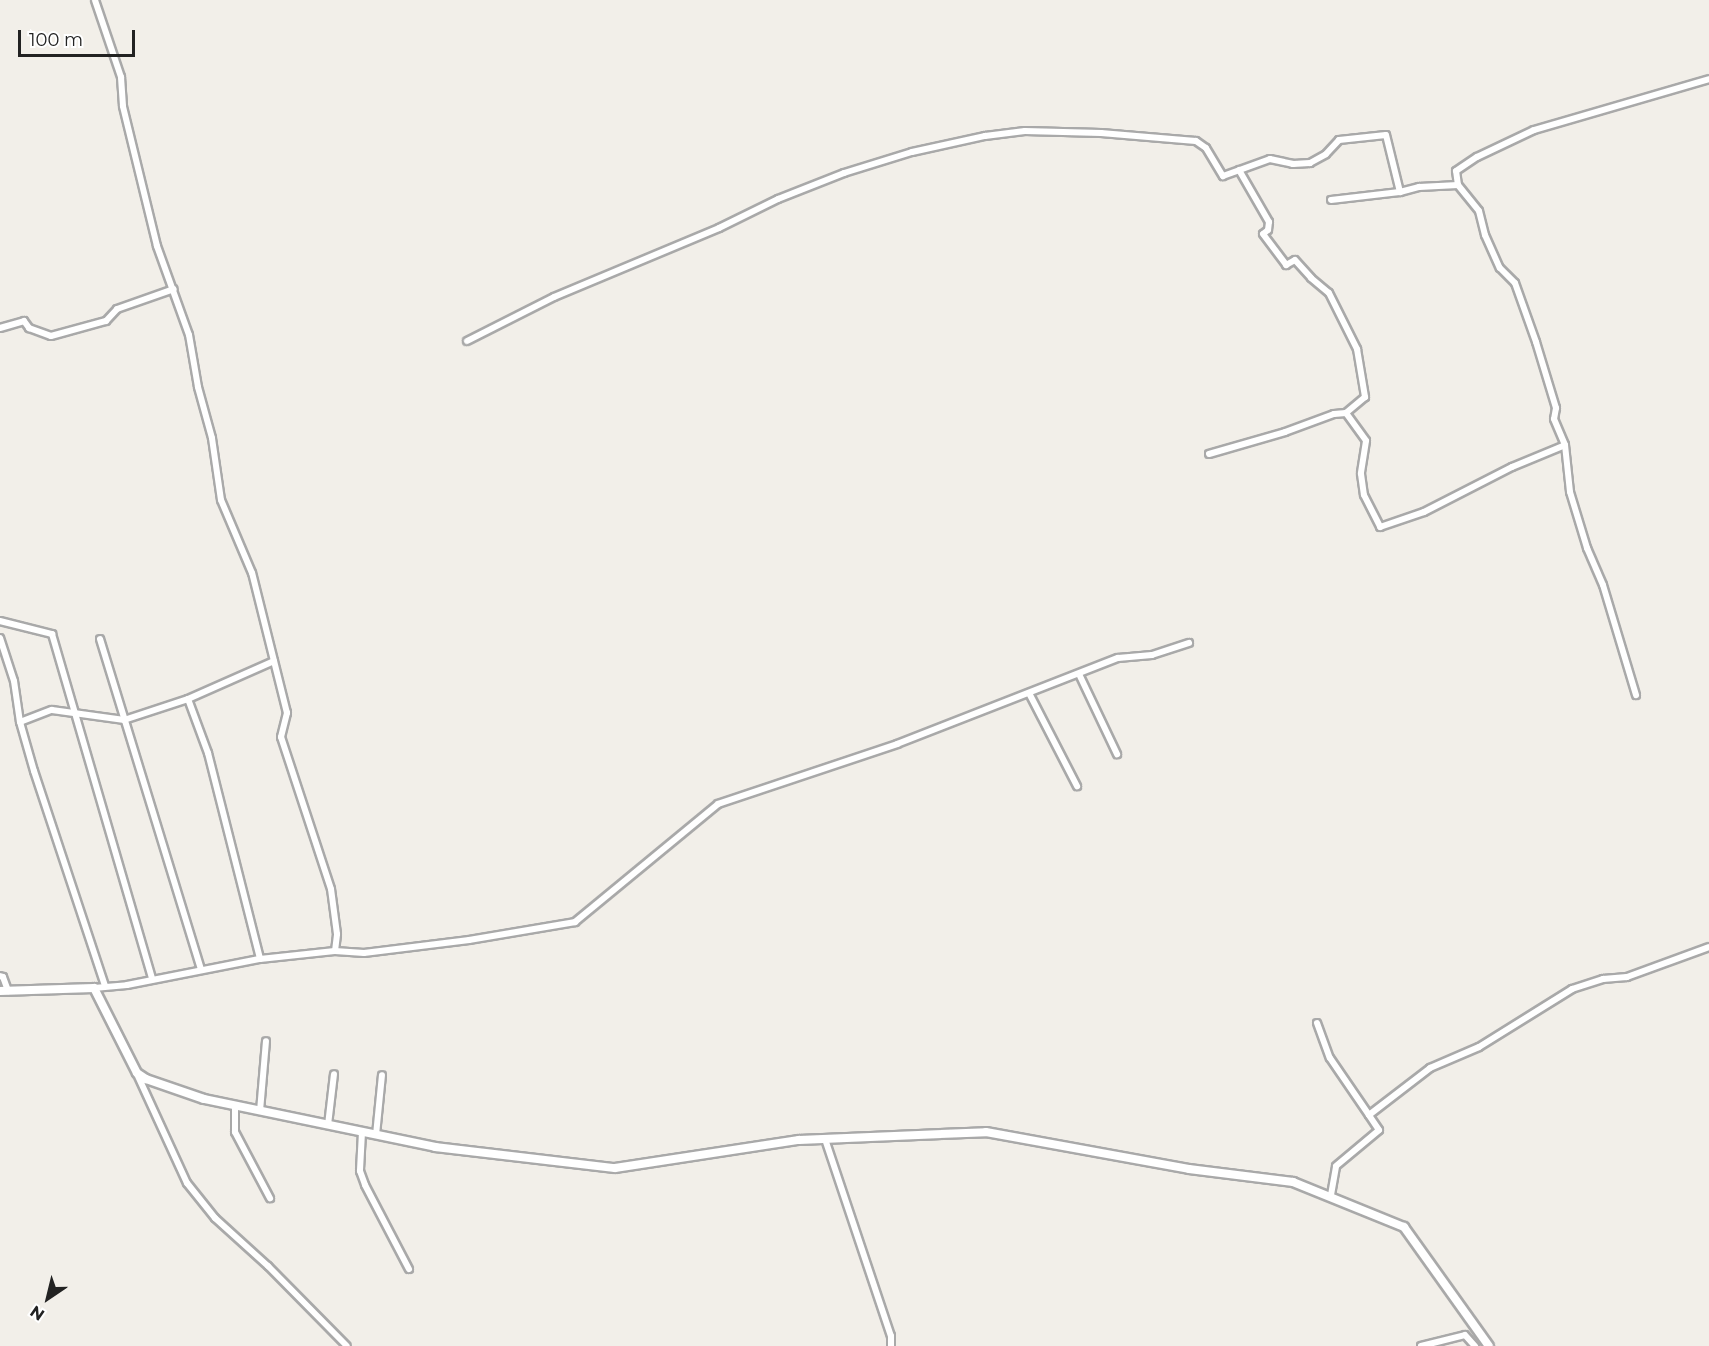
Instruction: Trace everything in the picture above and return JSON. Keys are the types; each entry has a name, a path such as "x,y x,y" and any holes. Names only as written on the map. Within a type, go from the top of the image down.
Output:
{"street":[{"path":"95,0 121,77 123,106 157,246 189,335 198,387 212,438 221,500 252,573 287,713 280,737 331,889 337,934 335,951"},
{"path":"1636,695 1603,585 1587,548 1570,492 1565,445 1554,419 1556,408 1546,374 1515,284 1500,268 1485,235 1479,211 1458,185 1456,171 1477,157 1534,130 1709,79"},
{"path":"467,341 554,297 719,228 778,199 844,173 912,153 985,136 1025,131 1090,132 1196,141 1206,148 1223,176 1270,159 1293,164 1310,163 1326,154 1339,140 1386,135 1400,192"},
{"path":"1209,454 1285,432 1334,414 1346,413 1365,397 1357,350 1329,293 1295,260 1286,265 1263,234 1268,230 1269,222 1239,170"},
{"path":"1331,200 1400,192 1419,187 1458,185"},
{"path":"0,328 24,321 29,328 51,336 106,321 117,309 174,288"},
{"path":"1346,413 1366,441 1361,474 1364,495 1380,527 1424,512 1512,467 1565,445"},
{"path":"0,621 52,634 152,978"},
{"path":"0,638 14,681 20,722 105,986"},
{"path":"100,639 201,970"},
{"path":"0,975 3,977 4,991 94,988 260,959 335,951 364,953 469,940 575,921 718,804 897,744 1118,658 1152,655 1189,643"},
{"path":"20,722 52,710 124,720 188,699 274,661"},
{"path":"1079,674 1117,754"},
{"path":"1029,693 1077,786"},
{"path":"188,699 208,753 260,959"},
{"path":"1369,1114 1430,1068 1479,1047 1572,989 1603,979 1627,977 1709,947"},
{"path":"94,988 137,1073 187,1183 215,1218 268,1266 347,1346"},
{"path":"1317,1023 1330,1058 1379,1130 1336,1166 1330,1195"},
{"path":"260,1111 266,1041"},
{"path":"137,1073 146,1079 204,1099 435,1147 615,1168 799,1140 986,1132 1189,1169 1293,1182 1330,1195 1404,1227 1489,1346"},
{"path":"328,1125 334,1074"},
{"path":"376,1135 382,1075"},
{"path":"235,1106 235,1132 270,1198"},
{"path":"362,1132 360,1171 409,1269"},
{"path":"825,1139 891,1336 891,1346"},
{"path":"1420,1346 1465,1335 1475,1346"}]}
